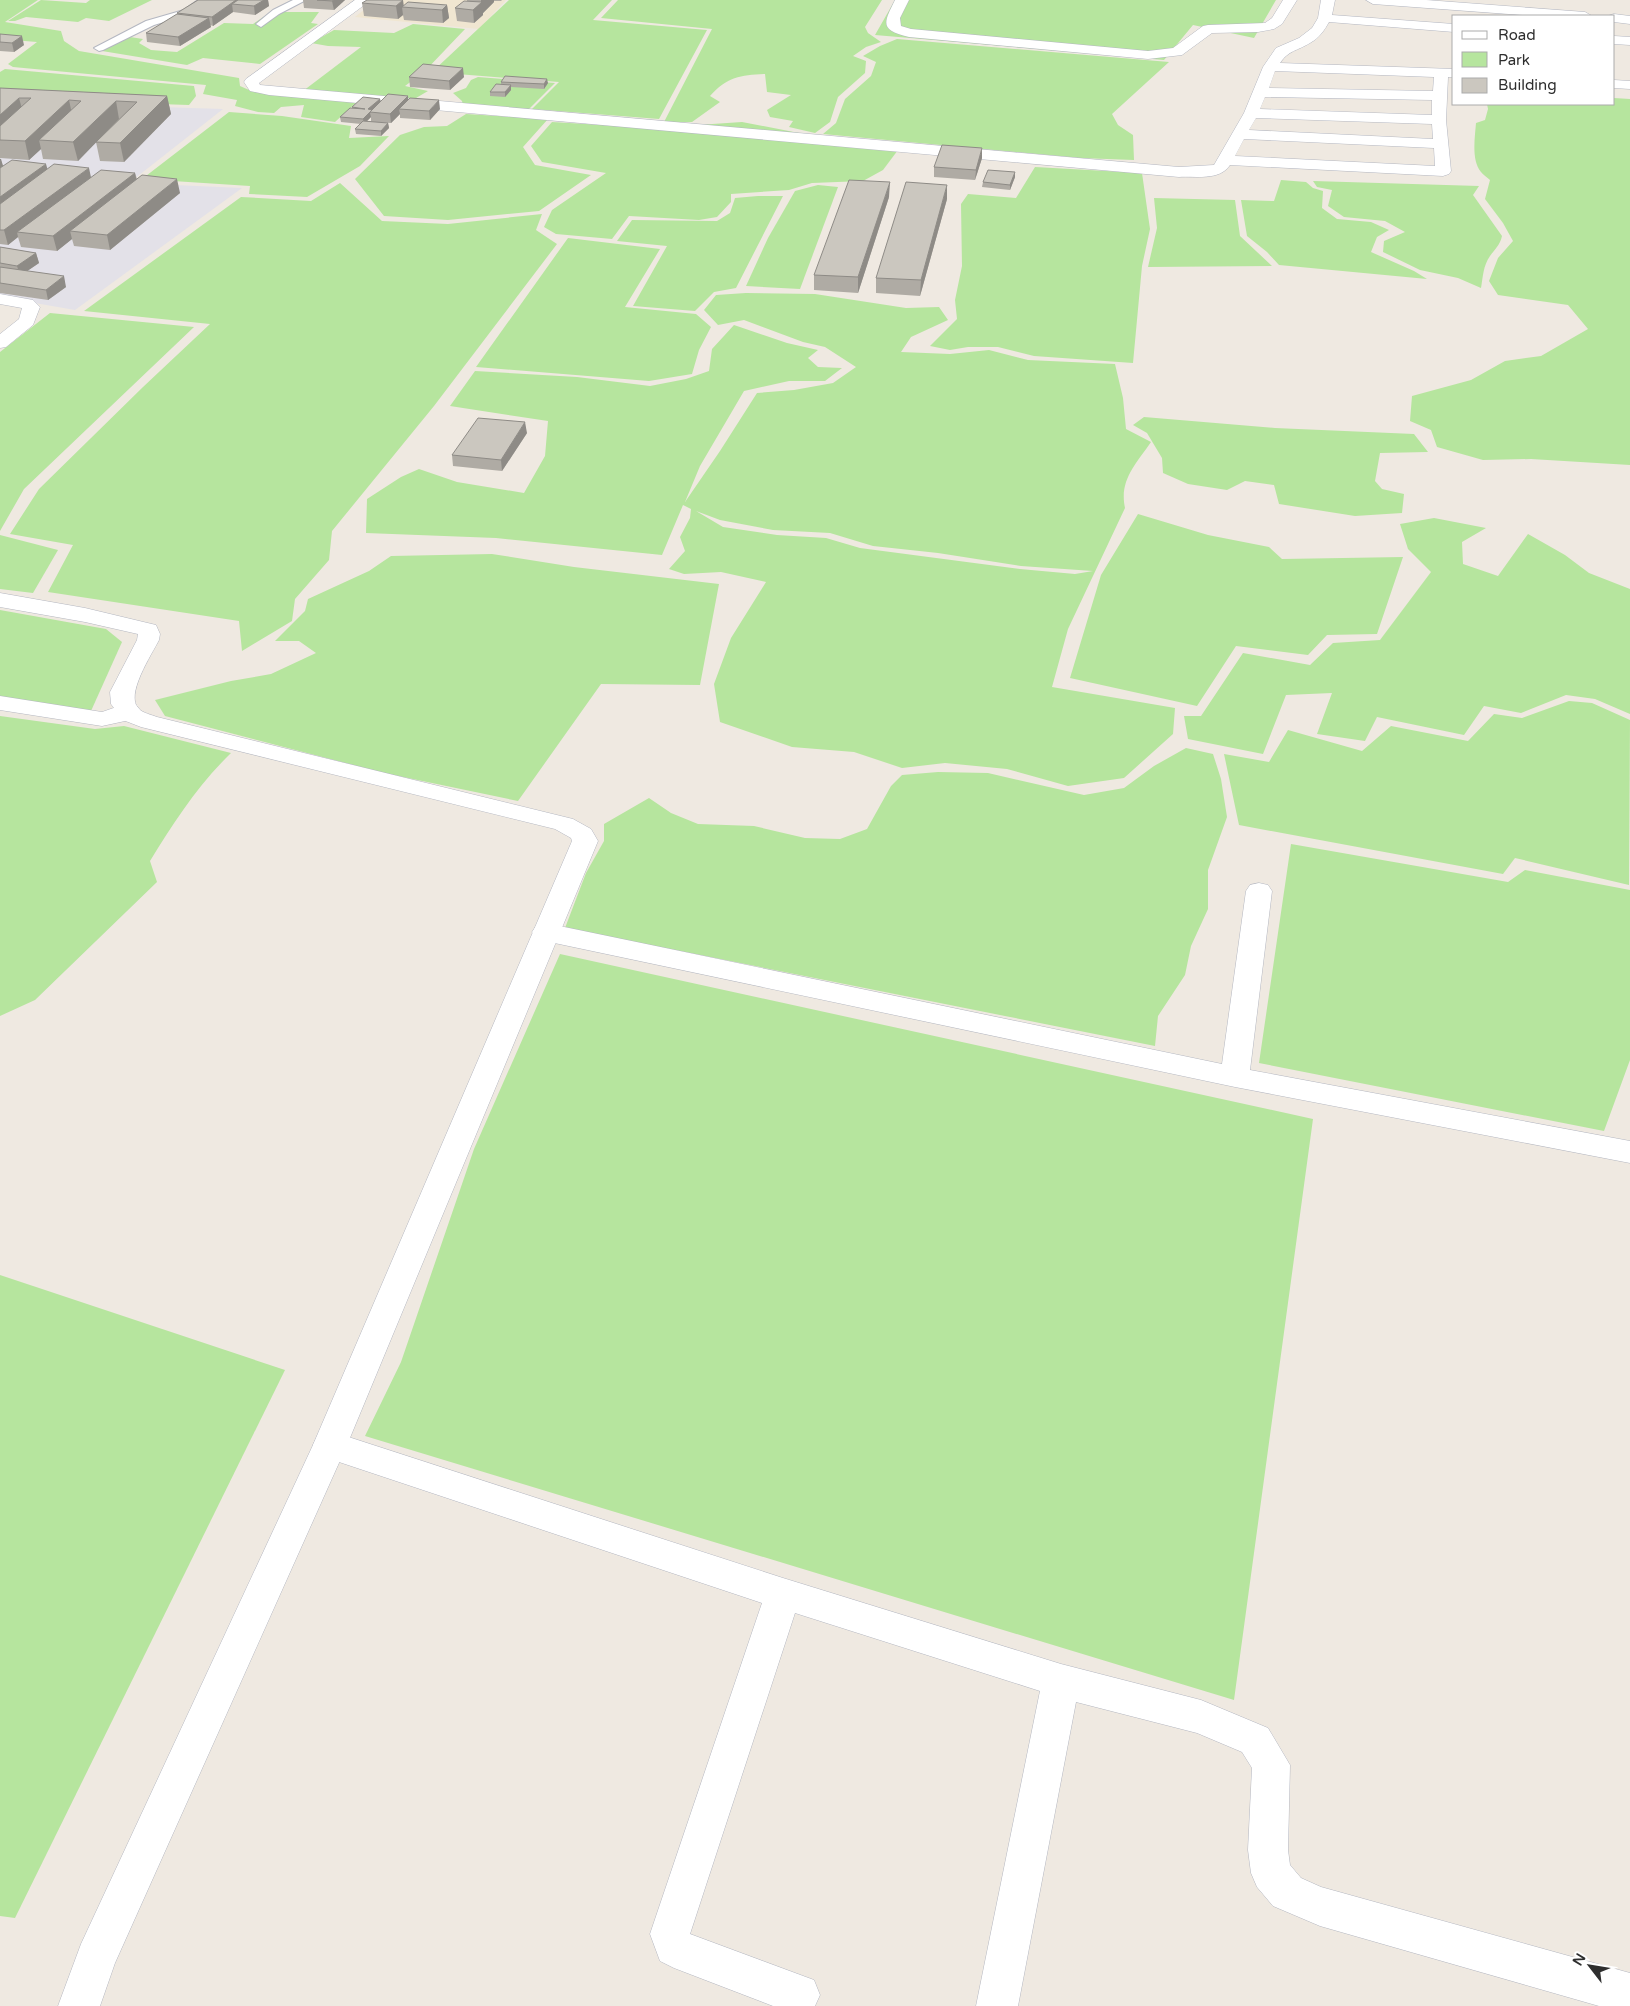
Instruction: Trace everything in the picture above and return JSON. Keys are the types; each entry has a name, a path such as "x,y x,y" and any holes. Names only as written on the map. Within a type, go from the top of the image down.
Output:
{"street":[{"path":"364,0 251,82 255,88 269,91 1179,172 1213,171 1220,168 1251,113 1270,67 1281,51 1304,41 1317,31 1325,18 1328,0"},
{"path":"902,0 893,18 894,28 909,33 1148,55 1177,52 1208,29 1269,26 1277,21 1290,0"},
{"path":"1373,0 1572,15"},
{"path":"1325,18 1452,28"},
{"path":"1615,18 1630,20"},
{"path":"1615,40 1630,41"},
{"path":"1223,160 1443,171 1440,144 1439,96 1447,72 1270,67"},
{"path":"1615,84 1630,85"},
{"path":"1259,92 1439,96"},
{"path":"1251,113 1440,120"},
{"path":"1239,134 1440,144"},
{"path":"0,299 27,304 31,308 27,321 0,342"},
{"path":"0,600 85,615 148,630 148,640 122,692 123,704 131,715 149,722 564,824 576,829 582,834 585,841 330,1445 96,1958 79,2006"},
{"path":"0,703 102,719 117,716 128,710"},
{"path":"1234,1078 1259,891"},
{"path":"545,932 1234,1078 1630,1152"},
{"path":"330,1445 783,1594 1062,1681 1201,1717 1255,1740 1271,1765 1268,1850 1271,1873 1287,1892 1320,1906 1630,1994"},
{"path":"783,1594 670,1934 674,1946 688,1954 800,1995"},
{"path":"997,2006 1062,1681"}],"lane":[{"path":"99,48 150,23 187,12 205,0"},
{"path":"261,24 276,12 301,0"}],"shaded area":[{"path":"376,0 506,0 479,29 355,17"},
{"path":"0,102 223,109 129,183 242,188 75,310 0,297"}],"green space":[{"path":"0,0 38,0 5,22 61,31 64,41 79,51 239,78 240,86 249,90 358,101 335,122 301,117 304,105 281,107 274,113 258,112 235,106 237,100 203,94 206,85 13,67 8,64 37,42 0,39"},
{"path":"41,0 86,3 90,0 152,0 109,21 86,18 78,22 26,17 15,21 8,21"},
{"path":"509,0 612,0 593,20 707,30 659,119 532,109 559,82 432,72"},
{"path":"618,0 882,0 865,27 868,33 881,42 866,47 853,56 866,61 865,73 838,97 830,122 815,133 789,127 793,121 770,117 767,110 791,95 767,92 765,74 742,76 722,85 710,96 720,102 692,122 664,122 712,29 601,18"},
{"path":"895,0 1276,0 1254,38 1193,25 1164,60 875,35"},
{"path":"271,12 319,12 311,23 318,24 260,64 203,58 187,65 102,51 130,37 143,39 139,43 151,50 177,52 224,23 253,24"},
{"path":"413,24 465,29 425,71 405,86 428,91 416,98 384,99 303,91 361,47 328,46 311,43 334,30 394,33"},
{"path":"897,39 1169,62 1112,114 1118,125 1133,135 1134,160 1080,158 823,134 836,123 845,99 871,76 876,62 863,56"},
{"path":"5,69 194,86 196,96 189,105 5,99 0,98 0,72"},
{"path":"478,77 555,83 528,110 463,105 462,101 453,93 466,88 471,80"},
{"path":"1615,98 1630,99 1630,465 1531,459 1483,460 1437,447 1431,430 1410,421 1412,396 1471,380 1505,361 1541,356 1588,329 1568,305 1498,295 1489,281 1498,258 1513,241 1503,223 1485,199 1490,180 1481,172 1476,161 1474,148 1476,123 1485,120 1487,105 1615,105"},
{"path":"229,112 282,116 351,126 349,138 389,136 360,166 307,197 249,194 250,186 142,179"},
{"path":"466,114 548,119 523,147 535,165 591,175 539,211 448,220 384,216 355,179 400,135 424,127 447,126"},
{"path":"552,122 653,128 742,122 799,133 804,141 898,150 883,170 863,181 812,183 789,190 731,194 731,202 717,217 699,220 629,216 612,239 556,234 544,227 552,210 606,173 542,162 531,146"},
{"path":"1035,167 1142,173 1150,229 1142,266 1133,363 1034,356 998,347 968,347 950,350 930,346 957,319 955,300 962,266 961,204 968,194 1016,198"},
{"path":"1281,180 1306,182 1313,188 1323,191 1322,208 1337,219 1371,222 1389,230 1377,237 1371,252 1414,271 1427,279 1279,265 1267,252 1247,236 1241,200 1274,201"},
{"path":"1313,181 1479,186 1473,195 1502,236 1486,264 1481,288 1458,278 1420,270 1383,252 1384,241 1405,232 1385,221 1344,217 1328,206 1332,190 1317,187"},
{"path":"340,183 382,221 448,224 542,214 536,230 557,244 434,406 332,531 329,560 295,599 292,621 242,651 239,621 48,592 73,545 10,534 39,489 210,324 84,311 241,197 311,201"},
{"path":"818,185 838,187 800,289 746,286 768,238 795,191"},
{"path":"783,196 736,288 714,292 695,311 633,306 667,246 617,241 632,220 717,221 730,213 735,198"},
{"path":"1154,198 1235,200 1240,236 1272,266 1148,267 1157,228"},
{"path":"568,238 660,249 625,307 696,314 711,327 699,350 692,374 649,381 476,367"},
{"path":"746,293 815,294 906,308 939,307 948,320 911,337 901,352 950,354 989,350 1028,360 1115,364 1123,398 1126,429 1151,442 1130,473 1124,489 1125,508 1068,629 1052,687 1175,708 1173,734 1124,778 1068,786 1007,769 945,763 902,768 854,752 792,747 720,722 714,684 731,638 766,582 721,572 684,574 669,569 685,551 680,537 690,518 691,509 683,505 662,555 496,538 366,533 367,499 401,477 419,469 457,482 524,493 545,456 548,421 450,406 475,371 577,377 650,386 686,379 709,371 712,349 734,325 787,343 818,350 808,358 818,367 842,368 825,381 789,381 744,391 700,466 685,502 757,393 794,390 833,383 856,367 825,347 803,342 744,320 718,325 704,310 716,295","holes":["696,511 720,520 773,530 830,533 873,546 938,553 1021,566 1093,571 1075,574 1020,569 860,548 826,538 777,535 723,527"]},
{"path":"50,313 194,327 24,489 0,531 0,352"},
{"path":"1144,417 1275,428 1414,434 1428,452 1380,453 1375,481 1382,489 1404,494 1402,513 1355,516 1279,504 1274,485 1245,481 1227,490 1188,484 1163,473 1162,458 1147,433 1133,425"},
{"path":"1138,514 1208,535 1269,547 1282,559 1403,557 1377,634 1327,635 1308,655 1236,646 1197,706 1070,678 1101,575"},
{"path":"1434,518 1486,528 1462,542 1463,564 1498,576 1528,534 1565,555 1589,573 1630,589 1630,714 1595,699 1566,695 1521,713 1484,706 1464,735 1377,717 1365,741 1317,734 1332,693 1286,695 1263,754 1188,739 1184,716 1201,716 1243,653 1310,665 1333,643 1380,640 1431,572 1408,549 1400,524"},
{"path":"0,535 58,550 33,593 0,589"},
{"path":"492,554 574,567 719,584 700,685 601,684 518,801 384,773 165,716 155,700 231,681 271,674 316,653 299,641 275,641 305,611 308,599 369,571 391,556"},
{"path":"0,610 106,629 122,642 91,711 0,697"},
{"path":"1569,701 1592,703 1630,720 1629,885 1515,858 1503,874 1239,825 1224,754 1269,762 1288,730 1362,751 1391,726 1468,741 1494,714 1522,718"},
{"path":"0,716 95,729 124,726 231,753 187,804 150,861 157,882 35,1000 0,1016"},
{"path":"1186,748 1213,754 1221,779 1227,817 1208,870 1208,909 1191,946 1185,975 1158,1016 1155,1046 565,928 586,873 604,841 604,824 649,798 671,813 698,824 754,826 805,838 840,839 867,829 891,786 902,775 938,772 988,773 1084,795 1124,788 1154,766"},
{"path":"1291,844 1508,882 1525,870 1630,890 1630,1060 1604,1131 1259,1063"},
{"path":"560,954 1313,1119 1234,1700 365,1436 401,1362 474,1149"},
{"path":"0,1275 285,1370 15,1918 0,1916"}],"building":[{"path":"198,0 236,0 212,17 177,13"},
{"path":"238,0 264,0 254,6 232,4"},
{"path":"367,0 403,0 396,6 362,3"},
{"path":"464,1 482,2 473,10 455,8"},
{"path":"408,2 447,5 442,10 402,7"},
{"path":"177,14 209,18 178,37 146,33"},
{"path":"0,34 22,36 12,43 0,42"},
{"path":"423,64 463,68 449,81 409,77"},
{"path":"505,76 547,79 544,84 501,82"},
{"path":"496,84 511,85 505,92 490,92"},
{"path":"0,88 167,96 120,143 96,142 137,102 116,101 73,142 39,140 81,101 69,100 25,141 0,140 0,126 31,98 19,98 0,115"},
{"path":"388,94 408,96 390,114 370,112"},
{"path":"363,97 380,99 368,109 372,110 363,119 340,117 350,108 365,109 352,107"},
{"path":"410,98 439,100 429,111 399,109"},
{"path":"363,121 388,123 381,131 355,129"},
{"path":"942,145 982,148 976,170 934,167"},
{"path":"12,160 46,164 0,197 0,168"},
{"path":"54,164 89,168 4,230 0,230 0,204"},
{"path":"101,170 135,173 53,236 17,232"},
{"path":"988,170 1015,172 1010,185 983,182"},
{"path":"142,175 177,179 107,235 70,231"},
{"path":"849,180 890,182 858,277 814,275"},
{"path":"906,182 947,185 921,280 876,278"},
{"path":"0,247 36,253 17,266 0,263"},
{"path":"0,267 64,276 46,290 0,283"},
{"path":"478,418 525,422 501,460 452,455"}]}
